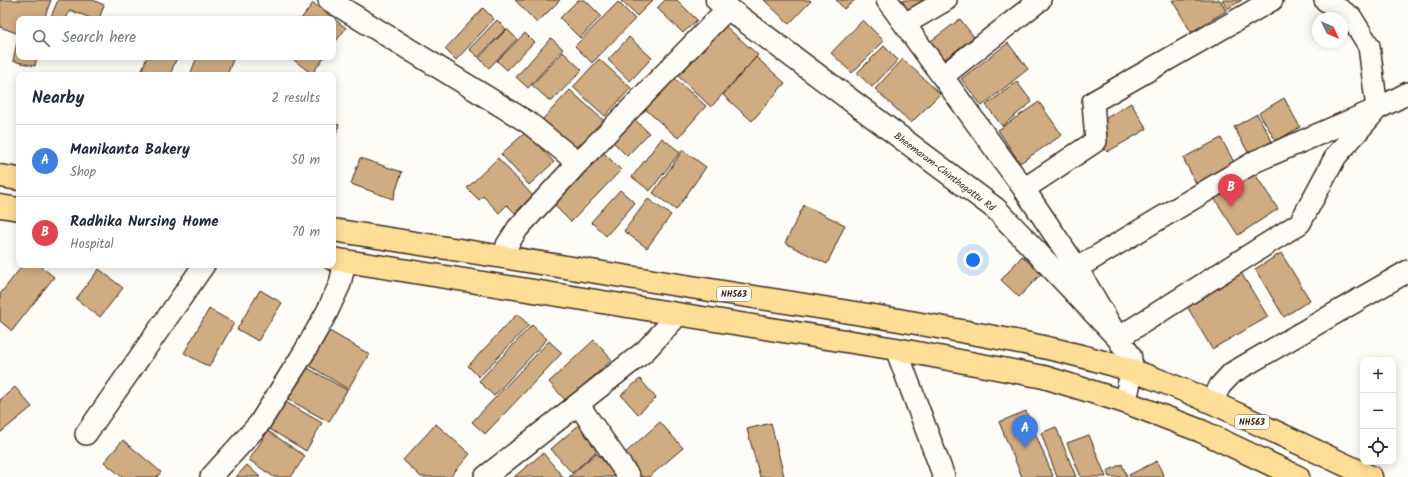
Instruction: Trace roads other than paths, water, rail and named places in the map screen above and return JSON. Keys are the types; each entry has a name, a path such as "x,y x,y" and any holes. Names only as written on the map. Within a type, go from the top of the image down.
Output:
{"highway":[{"path":"0,176 16,179"},
{"path":"0,206 16,209"},
{"name":"NH563","path":"336,230 976,334 1053,350 1132,371 1169,384 1212,402 1371,477"},
{"path":"339,260 896,349 1044,377 1125,402 1201,432 1298,477"}],"street":[{"path":"329,0 529,123 578,163"},
{"path":"887,0 1024,188 1077,268 1118,338 1300,223 1336,156 1377,109 1369,46 1351,17 1325,0"},
{"path":"905,24 946,0"},
{"path":"943,76 1040,0"},
{"path":"1024,188 1096,141 1093,102 1272,0"},
{"path":"504,257 507,245 518,228 722,4"},
{"name":"Bheemaram-Chinthagattu Rd","path":"722,4 996,209 1118,338 1130,356 1132,371 1125,402"},
{"path":"1077,268 1256,161 1377,109 1408,93"},
{"path":"211,477 259,424 305,351 327,312 340,284 339,260"},
{"path":"86,434 202,268"},
{"path":"1212,402 1220,386 1232,373 1408,271"},
{"path":"487,476 645,351 678,315"},
{"path":"896,349 944,477"},
{"path":"578,404 629,477"}],"place":[{"name":"Radhika Nursing Home","path":"1231,207"},
{"name":"Manikanta Bakery","path":"1025,448"}]}
